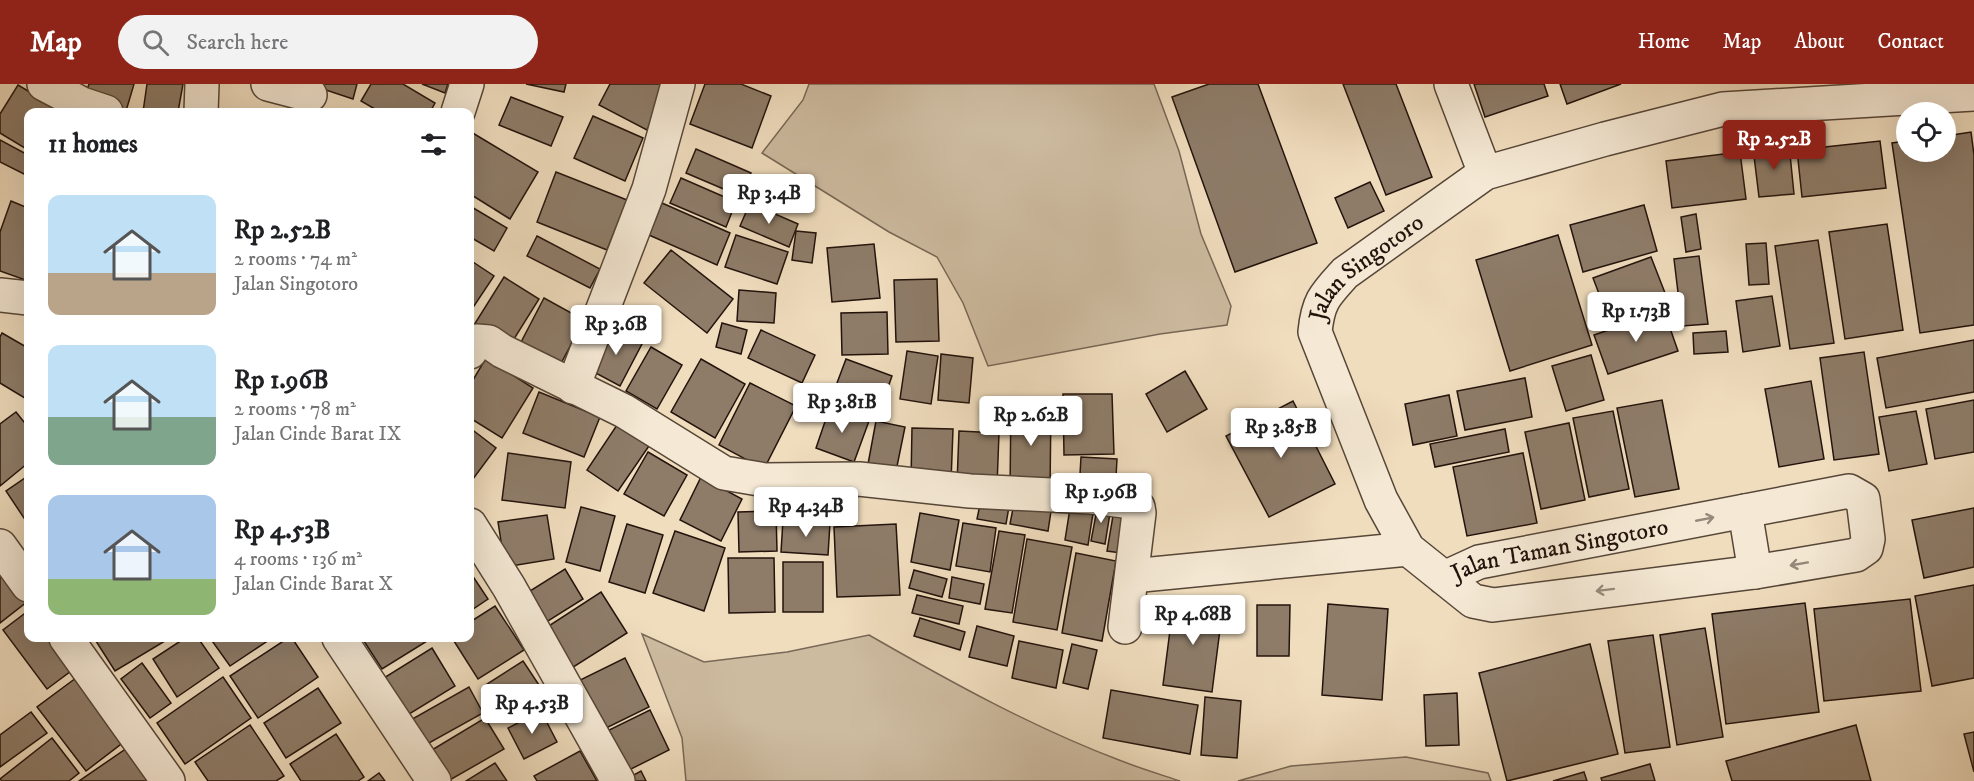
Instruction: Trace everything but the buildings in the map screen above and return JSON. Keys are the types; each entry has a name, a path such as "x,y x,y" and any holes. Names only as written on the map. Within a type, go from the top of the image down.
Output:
{"street":[{"path":"44,84 94,108"},
{"path":"201,108 202,84"},
{"path":"268,84 310,95"},
{"path":"459,108 467,84"},
{"path":"573,387 649,189 678,84"},
{"path":"1450,84 1485,173"},
{"name":"Jalan Singotoro","path":"1444,578 1408,549 1381,500 1315,332 1317,311 1328,292 1345,273 1485,173 1605,138 1723,109 1974,94"},
{"path":"0,295 24,298"},
{"path":"474,346 477,341 489,342 573,387 624,411 724,473 745,478 765,480 859,479 970,491 1091,496 1133,502 1139,513 1125,627"},
{"name":"Jalan Taman Singotoro","path":"1849,491 1863,499 1868,539 1866,548 1856,555 1755,572 1493,605 1473,601 1444,578 1479,562 1745,511 1849,491"},
{"path":"1745,511 1755,572"},
{"path":"474,531 510,587 618,781"},
{"path":"0,546 24,579"},
{"path":"1131,576 1408,549"},
{"path":"69,642 168,781"},
{"path":"342,642 434,781"}],"shaded area":[{"path":"809,84 1154,84 1179,151 1201,234 1231,306 1227,325 1160,334 988,366 963,303 937,257 889,232 762,153 803,100"},
{"path":"642,634 704,662 787,652 869,635 960,686 1054,733 1127,763 1180,781 686,781 682,738"},
{"path":"1406,757 1488,773 1491,781 1238,781 1291,766"}]}
